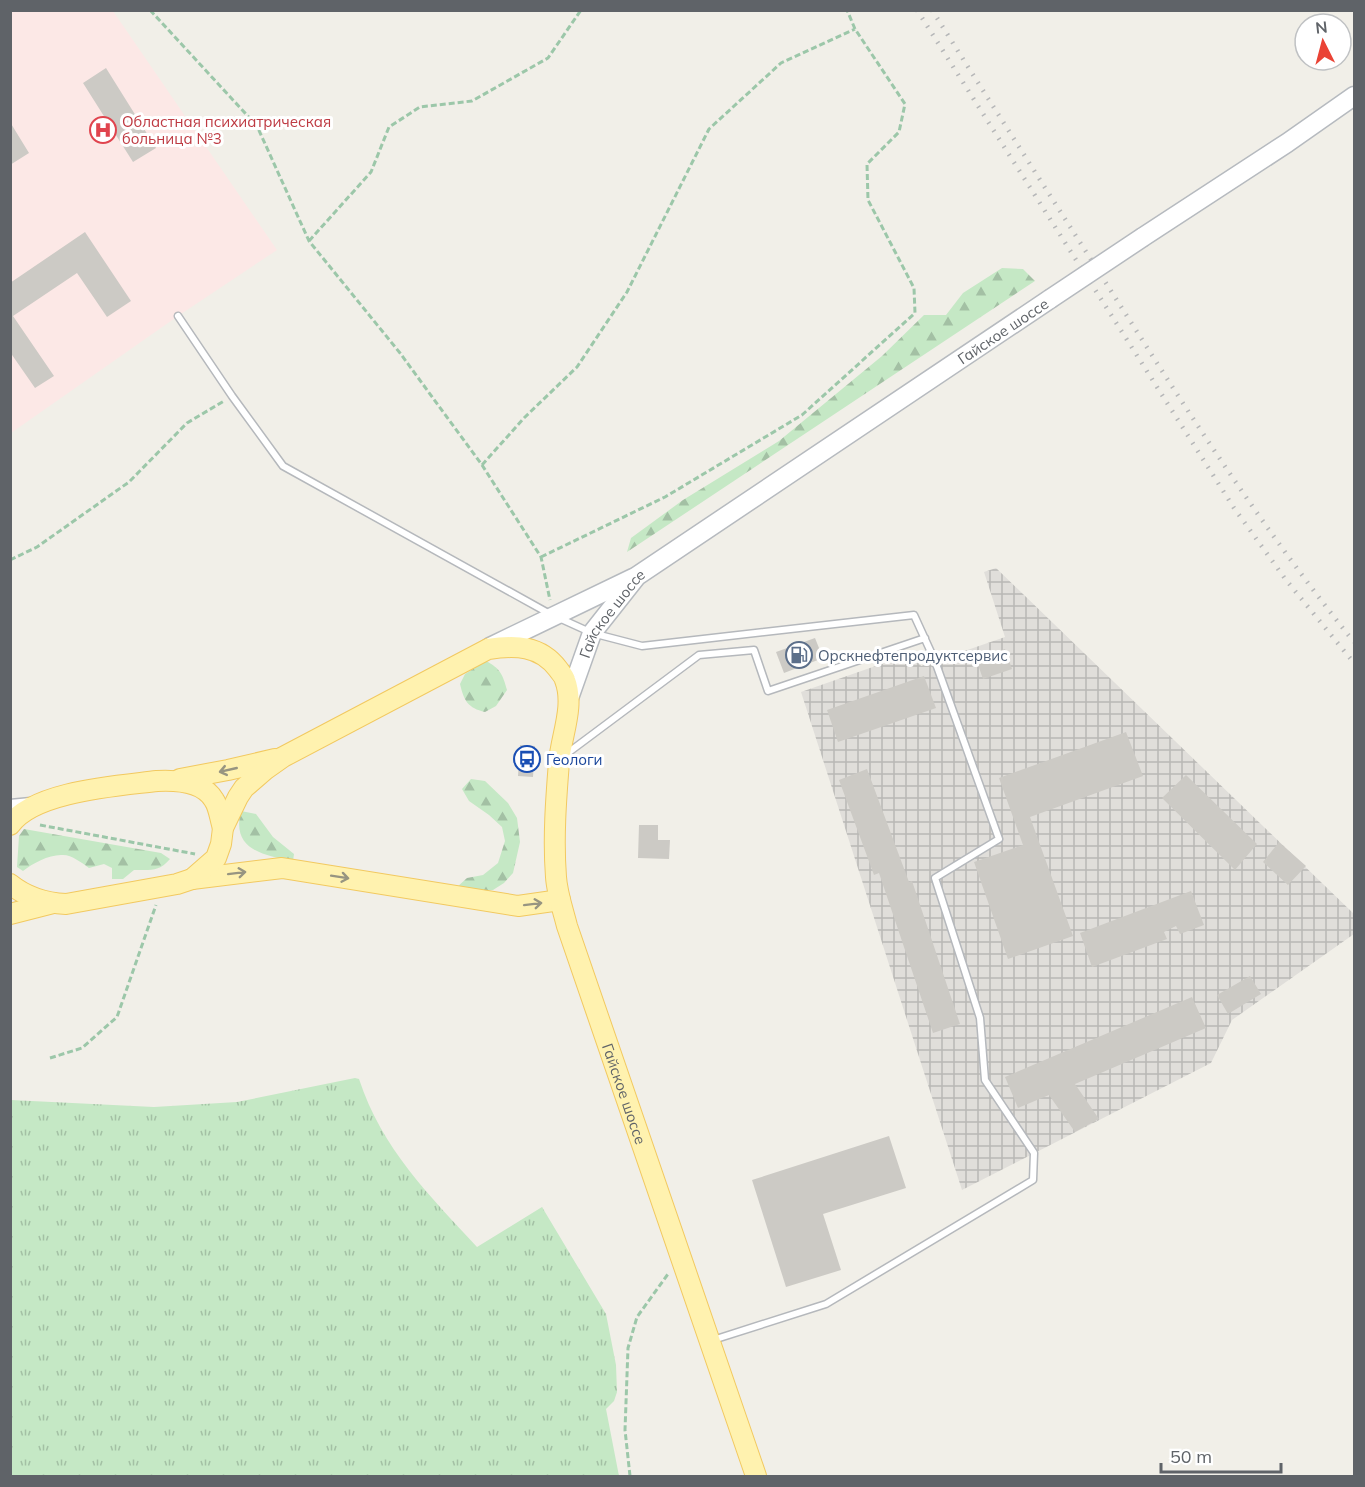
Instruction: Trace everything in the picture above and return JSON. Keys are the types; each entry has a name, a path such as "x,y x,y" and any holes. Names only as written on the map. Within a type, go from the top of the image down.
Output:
{"main road":[{"name":"Гайское шоссе","path":"756,1476 560,900 556,878 559,759 569,698 592,633 637,576 1354,96"},
{"path":"192,879 216,858 223,828 244,788 283,757 488,649 637,576"},
{"path":"488,649 510,645 528,648 543,654 565,679 569,698"},
{"path":"12,817 58,796 172,780 283,757"},
{"path":"172,780 190,783 208,793 215,800 223,828"},
{"path":"10,914 52,903 85,902 192,879 282,868 518,906 560,900"},
{"path":"10,884 28,895 52,903"}],"lane":[{"path":"178,315 231,396 283,466 554,616 592,633 642,646 914,615 925,638 999,839 935,878 980,1018 985,1080 1034,1153 1033,1180 826,1304 710,1341"},
{"path":"559,759 699,655 754,650 768,691 925,638"},
{"path":"697,640 699,655"}],"path":[{"path":"150,10 257,126 309,241 400,353 482,465 541,557 554,616"},
{"path":"309,241 371,172 389,127 420,107 472,100 548,58 581,10"},
{"path":"541,557 665,497 802,415 915,313 914,288 868,200 867,164 899,132 905,104 855,29 847,10"},
{"path":"482,465 524,418 577,367 627,292 709,129 781,63 855,29"},
{"path":"10,560 37,547 129,482 187,423 231,396"},
{"path":"12,817 216,858"},
{"path":"50,1058 82,1048 117,1017 162,886"},
{"path":"630,1476 625,1430 628,1348 637,1317 664,1278 683,1263"}],"shaded area":[{"name":"Областная психиатрическая больница №3","path":"11,11 113,11 277,250 11,433"},
{"path":"996,568 1354,914 1354,934 1232,1020 1211,1063 962,1190 801,692 913,653 921,666 1005,637 984,572"}],"green space":[{"path":"1002,268 1023,269 1035,281 627,552 631,538 683,500 779,441 882,356 924,315 946,315 963,293"},
{"path":"486,661 500,672 507,690 496,706 485,712 468,703 460,684 465,674"},
{"path":"471,779 485,781 508,803 517,818 520,842 513,873 493,890 473,892 456,888 467,878 483,875 498,863 505,841 502,827 469,801 462,789"},
{"path":"241,811 256,814 273,837 294,854 293,861 261,853 245,842 239,824"},
{"path":"24,829 161,853 170,859 158,868 134,870 123,879 112,879 112,868 104,864 89,868 66,855 42,860 23,871 17,867 19,836"},
{"path":"359,1079 380,1127 409,1170 477,1247 542,1207 606,1314 616,1365 617,1392 614,1401 606,1409 619,1476 11,1476 11,1100 154,1107 237,1102"}],"building":[{"path":"106,68 156,148 133,162 83,83"},
{"path":"10,122 29,153 10,165"},
{"path":"85,232 131,301 107,317 77,273 13,316 54,376 35,388 10,352 10,283"},
{"name":"Орскнефтепродуктсервис","path":"815,638 823,658 784,673 776,652"},
{"path":"1005,649 1012,669 983,679 976,659"},
{"path":"924,676 936,708 838,742 827,710"},
{"path":"1126,732 1143,776 1030,817 1073,936 1008,959 974,862 1023,845 999,778"},
{"path":"520,745 535,746 533,777 518,776"},
{"path":"867,769 909,882 912,881 960,1024 933,1033 879,873 874,875 839,780"},
{"path":"1186,775 1257,844 1235,870 1162,798"},
{"path":"639,825 658,825 658,840 670,840 669,859 638,858"},
{"path":"1279,842 1306,866 1288,885 1263,862"},
{"path":"1191,891 1204,925 1180,934 1176,926 1164,932 1167,939 1092,967 1080,933"},
{"path":"1250,976 1261,994 1228,1014 1217,995"},
{"path":"1192,997 1206,1028 1075,1084 1099,1119 1075,1132 1049,1095 1018,1108 1005,1077"},
{"path":"889,1136 906,1188 823,1214 841,1270 786,1287 752,1180"}],"railway":[{"path":"917,10 1234,508 1286,580 1354,663"},
{"path":"932,10 1199,428 1289,558 1354,642"}],"place":[{"name":"Областная психиатрическая больница №3","path":"103,130"},
{"name":"Орскнефтепродуктсервис","path":"799,655"},
{"name":"Геологи","path":"527,759"}]}
